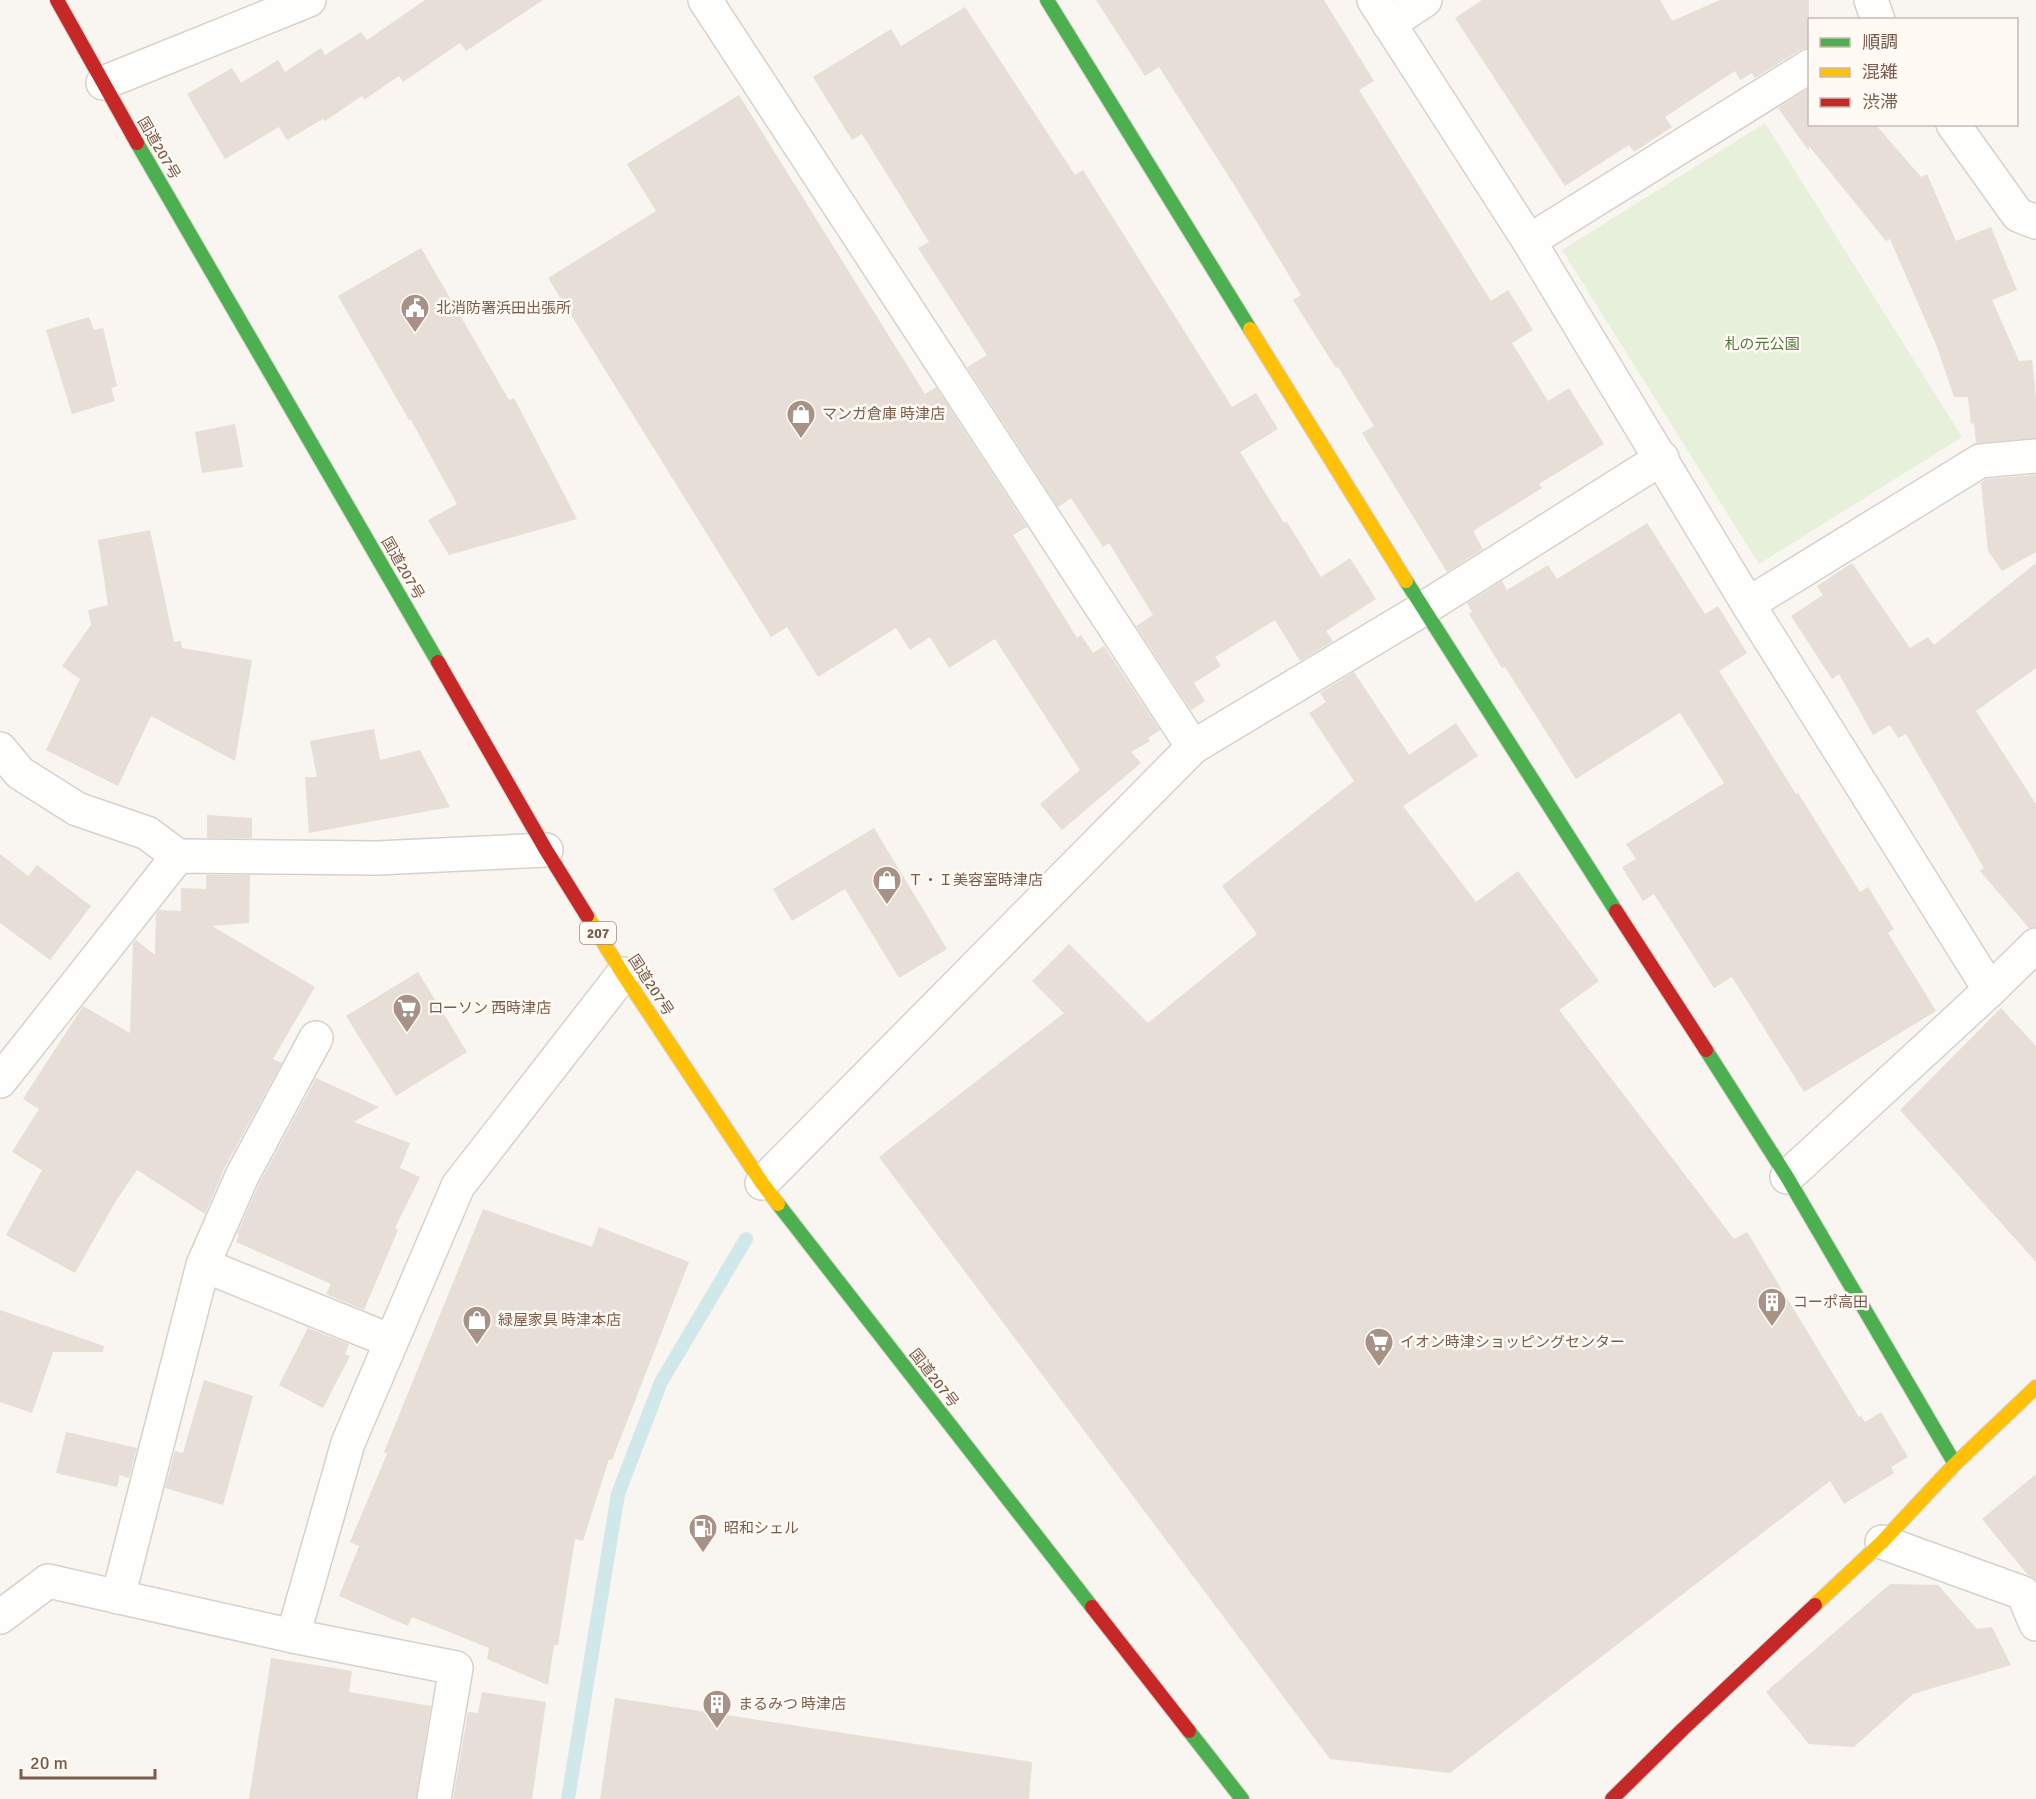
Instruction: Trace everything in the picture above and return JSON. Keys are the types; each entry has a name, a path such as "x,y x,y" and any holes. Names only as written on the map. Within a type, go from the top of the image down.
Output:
{"main road":[{"name":"国道207号","path":"57,0 546,850 623,974 762,1183 1242,1799"},
{"path":"1047,0 1423,609 1787,1177 1955,1464"},
{"path":"1612,1799 1882,1542 1955,1464 2036,1387"}],"street":[{"path":"103,83 309,0"},
{"path":"705,0 1193,747"},
{"path":"1425,0 1382,12 1529,241 1748,603 1990,990"},
{"path":"1871,0 1877,18"},
{"path":"1529,241 1808,67"},
{"path":"1954,126 2018,214 2036,222"},
{"path":"1748,603 1980,461 2036,456"},
{"path":"762,1183 1193,747 1423,609 1662,458"},
{"path":"0,749 20,773 77,808 147,833 178,855 377,858 546,850"},
{"path":"0,1081 178,855"},
{"path":"1787,1177 2036,945"},
{"path":"293,1636 348,1443 458,1186 623,974"},
{"path":"118,1597 203,1265 242,1176 316,1038"},
{"path":"203,1265 391,1341"},
{"path":"1882,1542 2023,1593 2036,1624"},
{"path":"0,1617 48,1581 293,1636 456,1668 434,1799"}],"green space":[{"name":"札の元公園","path":"1765,123 1962,437 1759,564 1562,250"}],"building":[{"path":"425,0 543,0 466,51 460,43 403,82 399,76 364,100 362,96 325,121 323,119 287,140 279,127 225,159 187,94 232,68 241,83 278,60 285,72 321,48 325,55 361,32 367,40"},
{"path":"1096,0 1324,0 1374,81 1359,90 1491,301 1508,290 1533,330 1512,343 1548,401 1569,388 1604,444 1539,484 1542,488 1473,531 1483,549 1447,572 1362,433 1374,426 1293,300 1301,295 1233,183 1159,67 1145,76"},
{"path":"1482,0 1660,0 1672,21 1720,0 1809,0 1808,47 1755,78 1752,73 1740,80 1735,71 1665,117 1672,127 1634,152 1629,145 1565,186 1455,18"},
{"path":"965,7 1075,175 1083,170 1232,407 1256,393 1278,429 1240,452 1321,577 1350,558 1376,599 1326,631 1333,641 1300,661 1275,620 1215,657 1221,666 1194,683 1205,701 1191,710 1136,626 1153,615 1109,543 1103,547 1071,498 1058,507 967,367 987,355 918,248 929,242 862,134 852,140 813,77 891,29 901,46"},
{"path":"1808,89 1808,126 1877,126 1921,177 1927,174 1956,241 1991,227 2017,290 1992,300 2019,361 2032,360 2036,398 2036,438 1976,443 1968,397 1954,397 1937,347 1890,239 1886,241 1809,146 1809,151 1778,108"},
{"name":"マンガ倉庫 時津店","path":"739,95 925,394 936,387 1027,527 1013,535 1077,638 1081,635 1093,653 1104,646 1160,730 1148,738 1150,741 1131,752 1141,763 1062,830 1040,804 1080,770 995,639 949,668 930,637 910,650 896,628 818,677 787,627 771,637 548,278 656,211 627,164"},
{"path":"421,248 509,400 514,398 577,519 449,555 428,520 457,504 338,296"},
{"path":"89,317 94,330 103,328 117,386 111,388 115,401 72,414 46,330"},
{"path":"235,424 243,467 202,473 195,432"},
{"path":"2036,475 2036,552 2002,571 1988,551 1981,483 1986,479"},
{"path":"1647,523 1705,614 1718,606 1747,653 1719,671 1860,892 1868,887 1894,929 1888,933 1936,1011 1804,1092 1732,977 1714,988 1654,894 1643,901 1622,867 1636,859 1626,844 1724,783 1680,713 1576,779 1469,614 1472,612 1467,603 1502,581 1507,590 1548,565 1557,579"},
{"path":"150,530 174,642 181,641 182,648 252,660 235,761 151,716 118,786 46,750 80,679 62,666 91,625 88,610 108,605 98,540"},
{"path":"1852,563 1910,648 1928,637 1934,645 2036,563 2036,668 1976,711 2036,804 2036,927 2029,928 1980,871 1984,868 1906,734 1898,738 1890,725 1873,735 1839,674 1832,679 1791,616 1823,595 1817,586"},
{"name":"イオン時津ショッピングセンター","path":"1354,672 1409,755 1456,723 1478,756 1403,806 1476,902 1518,871 1599,981 1559,1010 1734,1239 1747,1232 1859,1417 1861,1416 1865,1422 1881,1412 1908,1457 1891,1467 1894,1473 1844,1504 1830,1481 1450,1773 1330,1759 879,1157 1064,1013 1032,981 1069,944 1148,1023 1257,934 1222,886 1354,781 1309,713 1326,702 1320,693"},
{"path":"374,729 380,760 420,750 450,807 309,833 305,777 317,777 310,741"},
{"path":"207,815 252,818 252,838 207,838"},
{"name":"Ｔ・Ｉ美容室時津店","path":"874,828 947,949 899,978 845,889 792,921 773,889"},
{"path":"0,854 28,876 37,865 91,906 50,960 0,923"},
{"path":"206,875 250,875 249,923 212,926 315,987 273,1059 282,1063 225,1167 205,1214 137,1170 117,1199 75,1273 6,1235 42,1170 12,1152 39,1109 23,1099 83,1006 130,1033 133,943 136,940 155,955 156,914 159,910 181,911 181,888 206,889"},
{"name":"ローソン 西時津店","path":"418,972 467,1052 396,1096 346,1016"},
{"path":"2001,1008 2036,1046 2036,1262 1900,1110"},
{"path":"316,1078 379,1107 354,1122 410,1143 400,1168 420,1177 395,1228 398,1230 364,1310 326,1294 331,1284 236,1242 239,1235 237,1234 259,1184"},
{"path":"483,1209 592,1247 599,1227 689,1262 612,1460 609,1459 583,1541 575,1539 558,1645 554,1645 548,1685 487,1659 489,1648 412,1617 408,1626 339,1596 359,1546 350,1542 387,1454 384,1452"},
{"path":"0,1310 104,1346 103,1352 53,1352 32,1413 0,1402"},
{"path":"308,1328 349,1344 345,1354 350,1356 323,1408 279,1385"},
{"path":"204,1380 253,1396 223,1505 165,1488 175,1451 183,1453"},
{"path":"66,1432 137,1448 129,1478 120,1475 117,1487 56,1473"},
{"path":"2036,1474 2036,1580 2027,1574 1982,1519"},
{"path":"1890,1584 1938,1585 1977,1629 1992,1627 2011,1665 1913,1694 1854,1747 1809,1744 1766,1692"},
{"path":"271,1658 352,1671 349,1692 431,1706 416,1799 249,1799"},
{"path":"482,1692 546,1702 532,1799 453,1799 468,1712 478,1713"},
{"name":"まるみつ 時津店","path":"615,1698 1032,1762 1029,1799 600,1799"}],"waterway":[{"path":"568,1799 618,1494 661,1382 746,1239"}],"traffic: fast":[{"path":"1047,0 1250,329"},
{"path":"137,143 438,662"},
{"path":"1406,581 1616,911"},
{"path":"1706,1050 1787,1177 1955,1464"},
{"path":"778,1204 1092,1607"},
{"path":"1189,1731 1242,1799"}],"traffic: slow":[{"path":"1250,329 1406,581"},
{"path":"587,916 623,974 778,1204"},
{"path":"1815,1605 1882,1542 1955,1464 2036,1387"}],"traffic: jam":[{"path":"57,0 137,143"},
{"path":"438,662 546,850 587,916"},
{"path":"1616,911 1706,1050"},
{"path":"1612,1799 1815,1605"},
{"path":"1092,1607 1189,1731"}],"place":[{"name":"北消防署浜田出張所","path":"415,334"},
{"name":"マンガ倉庫 時津店","path":"801,440"},
{"name":"Ｔ・Ｉ美容室時津店","path":"887,906"},
{"name":"ローソン 西時津店","path":"407,1034"},
{"name":"コーポ高田","path":"1772,1328"},
{"name":"緑屋家具 時津本店","path":"477,1346"},
{"name":"イオン時津ショッピングセンター","path":"1379,1368"},
{"name":"昭和シェル","path":"703,1554"},
{"name":"まるみつ 時津店","path":"717,1730"}]}
